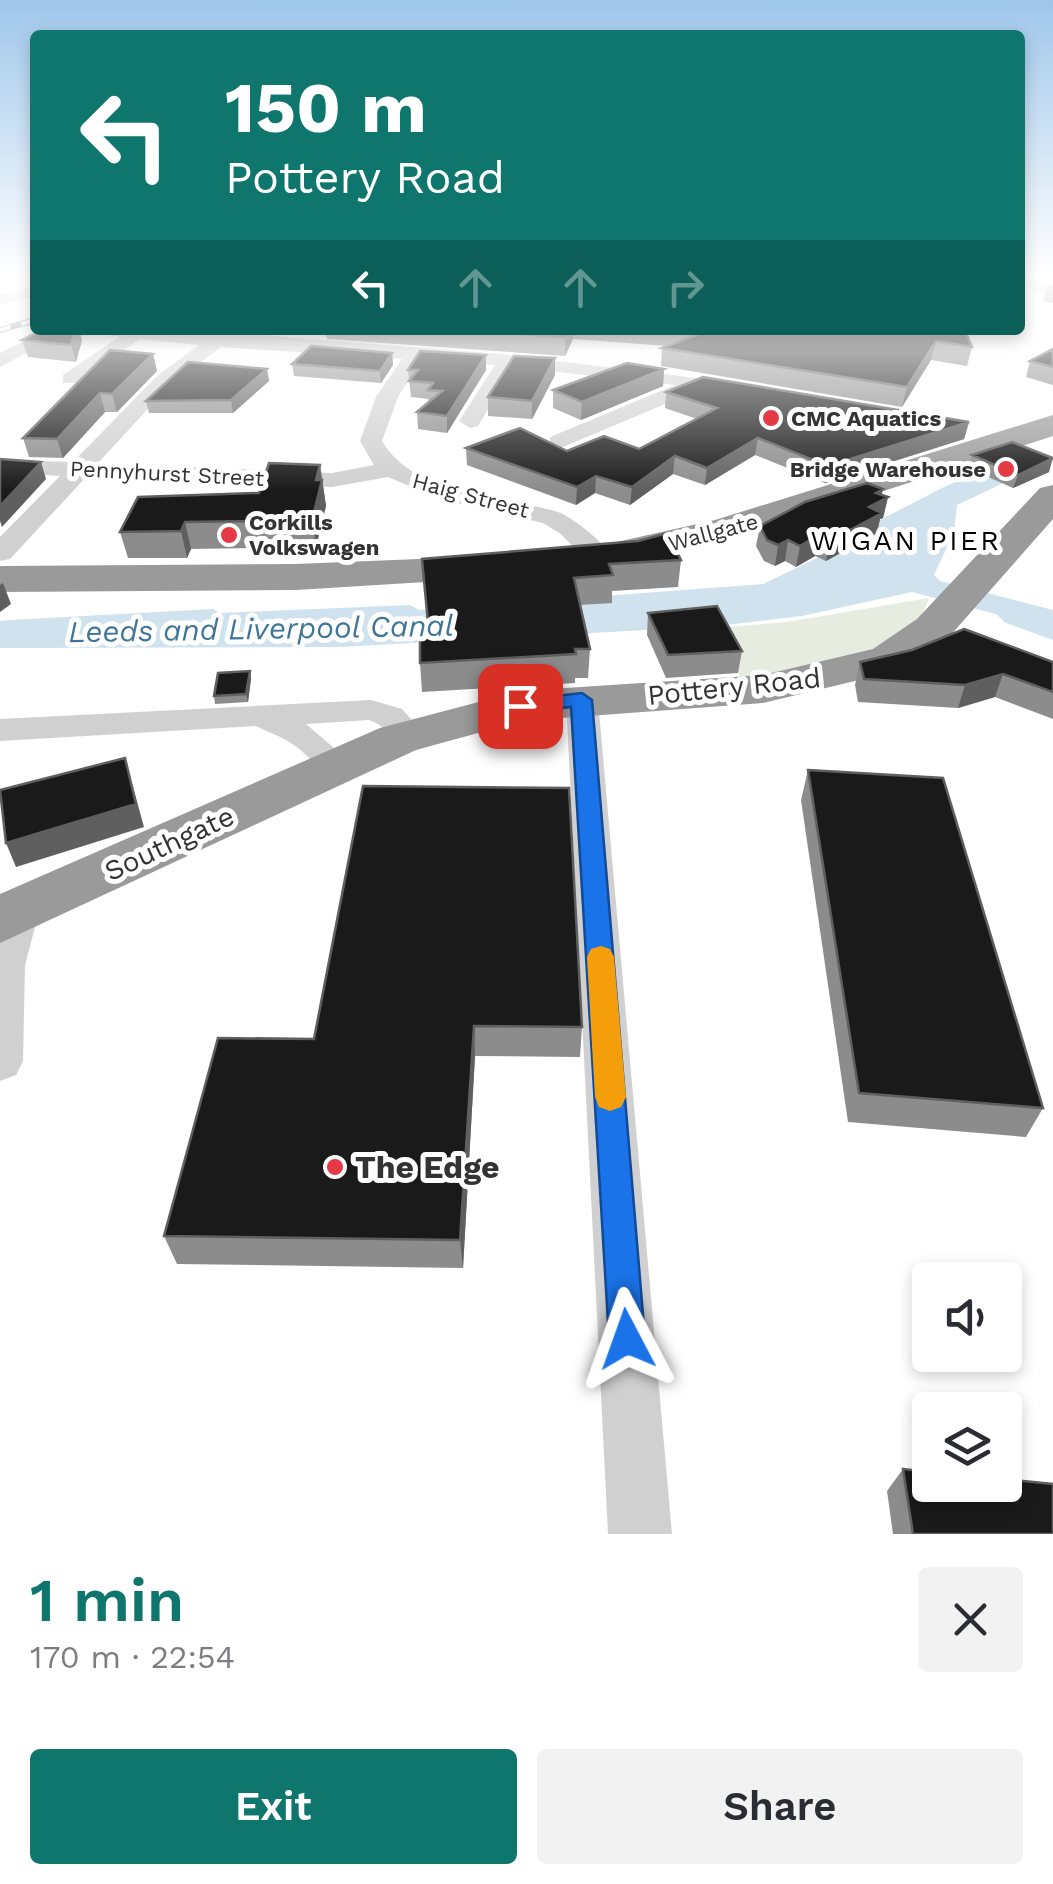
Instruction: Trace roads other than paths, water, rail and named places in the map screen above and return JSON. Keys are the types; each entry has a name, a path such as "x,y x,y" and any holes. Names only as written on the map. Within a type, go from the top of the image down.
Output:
{"highway":[{"name":"Wallgate","path":"0,579 311,577 598,557 725,530 1049,428"},
{"name":"Pottery Road","path":"338,766 409,736 489,712 582,700 800,683 889,658 946,628 982,574 1053,496"},
{"name":"Southgate","path":"10,916 338,766"}],"street":[{"path":"0,361 26,348"},
{"path":"70,380 117,348"},
{"path":"0,553 164,380 207,348"},
{"path":"333,348 618,369 754,392"},
{"path":"463,359 469,348"},
{"path":"389,470 371,441 386,397 413,356"},
{"path":"470,421 507,361"},
{"path":"558,442 699,382"},
{"name":"Pennyhurst Street","path":"4,466 332,480 389,470"},
{"name":"Haig Street","path":"389,470 422,486 552,518 570,528 598,557"},
{"path":"582,700 640,1534"},
{"path":"0,730 370,710 390,716 409,736"},
{"path":"259,716 305,736 338,766"},
{"path":"1,1035 10,916"}],"water":[{"name":"Leeds and Liverpool Canal","path":"1015,458 1037,467 957,505 954,532 934,575 940,581 1053,610 1053,640 1006,623 996,614 912,592 802,616 717,626 340,647 0,648 0,621 10,620 213,609 219,613 410,605 419,610 763,584 853,541 851,535 946,486"}],"place":[{"name":"CMC Aquatics","path":"771,418"},
{"name":"Bridge Warehouse","path":"1006,469"},
{"name":"Corkills Volkswagen","path":"229,535"},
{"name":"The Edge","path":"335,1167"}],"district":[{"name":"WIGAN PIER","path":"906,540"}]}
